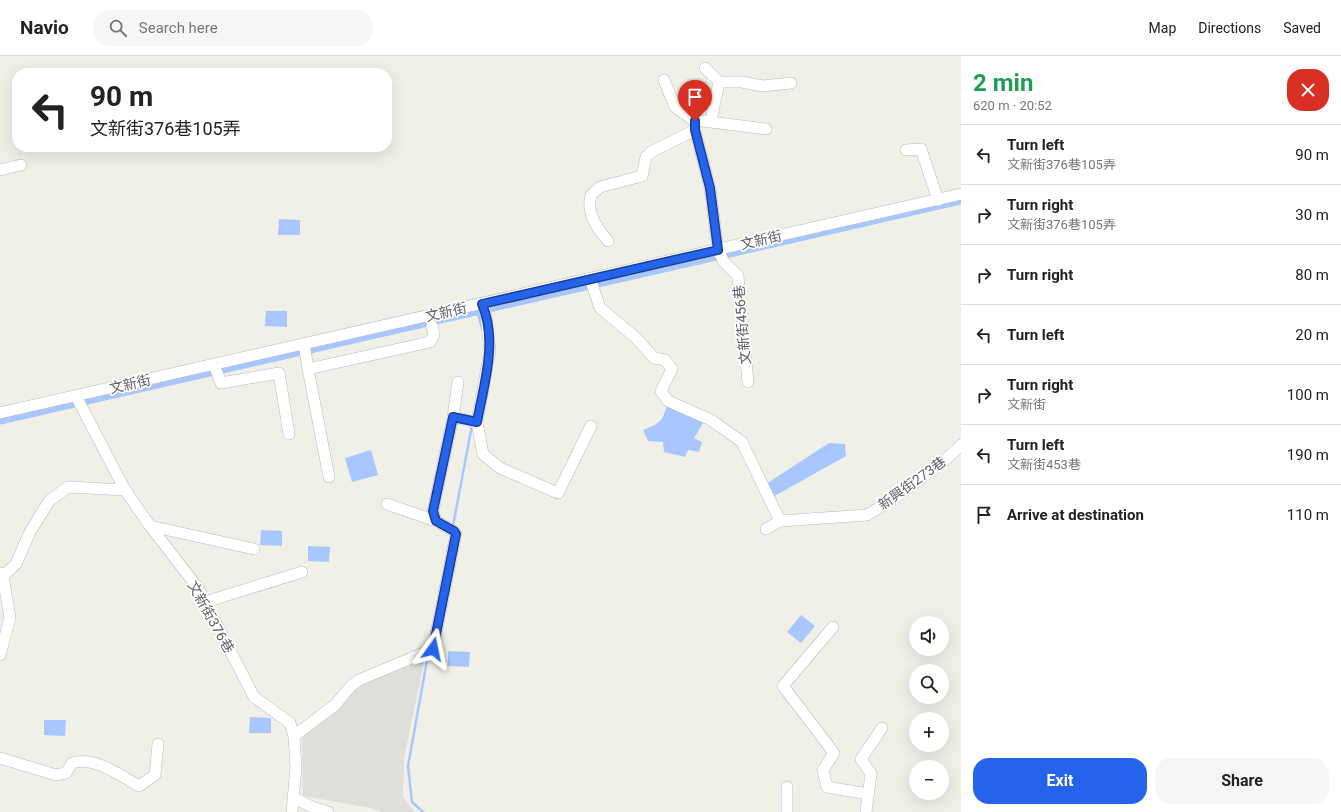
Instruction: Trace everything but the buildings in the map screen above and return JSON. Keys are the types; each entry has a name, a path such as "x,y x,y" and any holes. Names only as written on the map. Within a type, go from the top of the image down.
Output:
{"street":[{"path":"705,68 719,82 742,82 762,86 791,83"},
{"path":"664,80 675,107 695,125 710,188 721,255"},
{"path":"711,120 719,82"},
{"path":"608,241 596,227 590,210 591,195 600,187 642,176 646,157 651,152 695,125 711,120 766,129"},
{"path":"906,150 921,149 938,200"},
{"path":"0,170 21,165"},
{"name":"文新街","path":"0,413 76,396 216,370 305,350 484,309 591,280 721,255 961,194"},
{"name":"文新街456巷","path":"721,255 738,276 748,382"},
{"path":"591,280 600,308 635,337 654,358 665,360 672,369 662,391 668,401 711,420 742,442 780,521"},
{"path":"484,309 490,351 474,421 483,454 500,468 558,493 591,426"},
{"path":"308,369 430,342 434,335 432,326"},
{"path":"305,350 329,477"},
{"path":"216,370 221,383 279,373 289,434"},
{"path":"436,521 433,511 453,417 458,382"},
{"name":"文新街376巷","path":"76,396 125,490 150,526 198,588 254,697 290,724 294,736 296,767 292,812"},
{"path":"453,417 474,421"},
{"name":"新興街273巷","path":"766,529 780,521 867,515 892,500 943,462 961,445"},
{"path":"0,655 10,618 2,575 16,564 30,532 49,501 68,487 125,490"},
{"path":"294,736 335,705 352,686 360,680 429,651 456,534 436,521 387,504"},
{"path":"150,526 254,548"},
{"path":"205,602 302,572"},
{"path":"833,627 783,686 834,753 823,770 827,787 868,794"},
{"path":"866,812 871,774 861,759 882,728"},
{"path":"0,758 56,776 66,773 72,763 77,762 102,765 139,786 155,775 158,744"},
{"path":"787,787 787,812"},
{"path":"294,798 312,807 328,812"}],"shaded area":[{"path":"425,658 404,758 403,797 415,812 381,812 376,809 303,796 302,733 359,681"}],"water":[{"path":"279,219 300,220 300,235 278,235"},
{"path":"266,311 287,311 287,327 265,326"},
{"path":"668,401 706,418 694,438 702,442 699,452 688,450 685,457 664,452 663,442 648,441 643,430 661,420 665,413"},
{"path":"829,443 845,444 846,456 769,499 763,486"},
{"path":"371,450 378,475 352,482 345,458"},
{"path":"261,530 282,531 282,546 260,545"},
{"path":"308,546 330,547 329,562 308,561"},
{"path":"801,615 815,626 801,643 787,632"},
{"path":"448,651 470,652 469,667 448,666"},
{"path":"250,717 271,718 271,733 249,733"},
{"path":"44,720 66,720 65,736 44,735"}],"waterway":[{"path":"0,420 961,200"},
{"path":"477,311 483,331"},
{"path":"453,526 472,425"},
{"path":"423,812 412,802 408,766 428,655"}],"route":[{"path":"433,649 456,534 454,531 436,521 433,511 453,417 477,422 490,351 486,315 482,304 590,278 718,250 710,188 695,130 695,121"}]}
